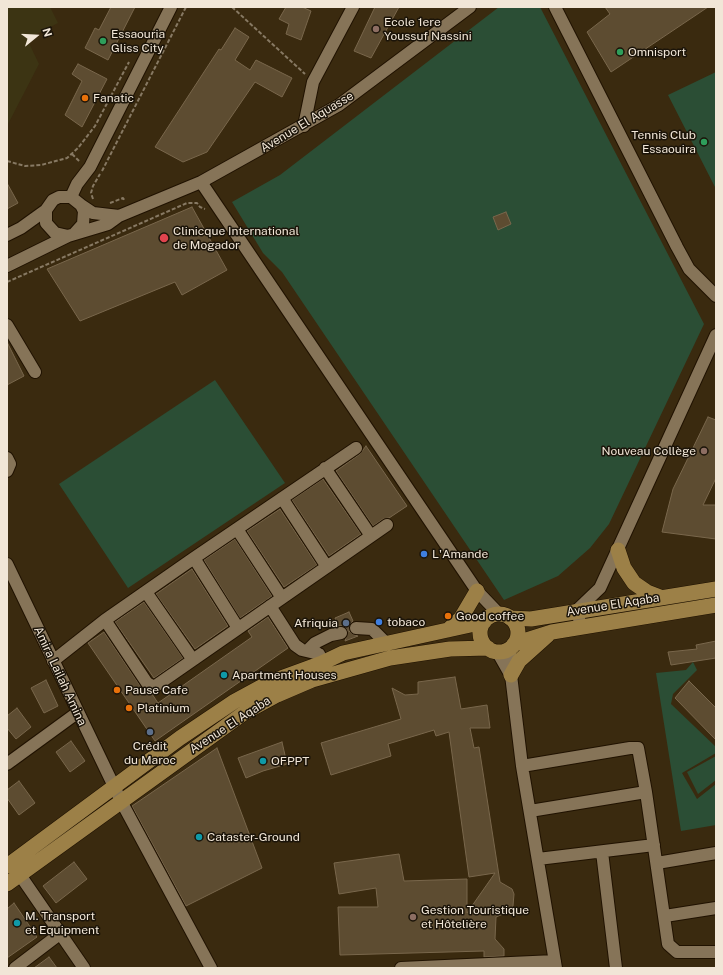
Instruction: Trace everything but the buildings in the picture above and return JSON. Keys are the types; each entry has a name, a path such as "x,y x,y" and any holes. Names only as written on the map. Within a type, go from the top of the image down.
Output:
{"main road":[{"path":"618,550 624,568 634,583 647,592 661,597"},
{"name":"Avenue El Aqaba","path":"7,866 180,738 235,701 270,682 320,659 386,643 446,631 495,618 531,619 577,610 716,589"},
{"path":"446,631 461,618 477,591"},
{"name":"Avenue El Aqaba","path":"7,884 244,713 277,695 312,680 390,658 450,649 502,648 552,632 716,604"},
{"path":"495,618 514,622 518,633 502,648 481,639 480,633 495,618"},
{"path":"511,675 520,662 538,642 552,632"}],"street":[{"path":"72,197 77,184 90,168 171,7"},
{"path":"304,126 313,82 353,7"},
{"name":"Avenue El Aquasse","path":"7,266 71,235 108,224 124,214 201,182 304,126 339,106 470,7"},
{"path":"555,7 677,247 689,268 716,296"},
{"path":"201,182 495,618"},
{"path":"7,235 21,228 46,210 53,200 59,197 72,197 93,213 124,214"},
{"path":"46,210 46,223 50,229 55,233 71,235 83,224 84,211 81,205"},
{"path":"7,325 34,372"},
{"path":"581,627 577,610 600,588 716,334"},
{"path":"53,661 105,620 356,448"},
{"path":"7,458 10,464 7,471"},
{"path":"325,468 371,536"},
{"path":"282,498 327,567"},
{"path":"105,620 147,683 151,686 157,685 387,526"},
{"path":"237,529 282,598"},
{"path":"194,558 238,628"},
{"name":"Amira Lailah Amina","path":"7,564 77,713 121,801 211,968"},
{"path":"600,588 605,624"},
{"path":"146,592 193,660"},
{"path":"270,606 295,645 320,659"},
{"path":"356,628 372,629 386,643"},
{"path":"320,659 310,648 321,639 342,633"},
{"path":"401,968 556,964 522,766 511,675 502,648"},
{"path":"7,764 77,713"},
{"path":"522,766 636,747 640,751 665,916 667,940 673,950 686,952 716,952"},
{"path":"530,811 646,792"},
{"path":"538,859 654,845"},
{"path":"602,852 616,968"},
{"path":"657,863 716,854"},
{"path":"20,875 84,968"},
{"path":"665,916 716,908"},
{"path":"15,968 61,933"}],"path":[{"path":"232,7 313,82"},
{"path":"7,161 25,166 41,165 67,158 78,148 95,126 130,60"},
{"path":"94,202 91,193 93,186 101,173"},
{"path":"108,204 123,198 124,214 135,226"},
{"path":"7,282 187,203 197,203 204,210 216,204"}],"green space":[{"path":"499,7 540,7 704,324 609,524 590,548 558,576 504,600 282,272 263,253 232,202 280,175"},
{"name":"Tennis Club Essaouira","path":"716,72 716,189 668,95"},
{"path":"215,380 285,483 128,588 59,484"},
{"path":"693,662 697,670 673,694 671,704 716,747 716,753 682,773 697,799 716,784 716,825 681,831 656,673 686,670"},
{"path":"716,756 716,780 698,794 687,772"}],"sand":[{"path":"7,7 50,7 58,23 27,39 39,64 7,126"}],"place":[{"name":"Ecole 1ere Youssuf Nassini","path":"376,29"},
{"name":"Essaouria Gliss City","path":"103,41"},
{"name":"Omnisport","path":"620,52"},
{"name":"Fanatic","path":"85,98"},
{"name":"Tennis Club Essaouira","path":"704,142"},
{"name":"Clinicque International de Mogador","path":"164,238"},
{"name":"Nouveau Collège","path":"704,451"},
{"name":"L'Amande","path":"424,554"},
{"name":"Good coffee","path":"448,616"},
{"name":"tobaco","path":"379,622"},
{"name":"Afriquia","path":"346,623"},
{"name":"Apartment Houses","path":"224,675"},
{"name":"Pause Cafe","path":"117,690"},
{"name":"Platinium","path":"129,708"},
{"name":"Crédit du Maroc","path":"150,732"},
{"name":"OFPPT","path":"263,761"},
{"name":"Cataster-Ground","path":"199,837"},
{"name":"Gestion Touristique et Hôtelière","path":"413,917"},
{"name":"M. Transport et Equipment","path":"17,923"}]}
